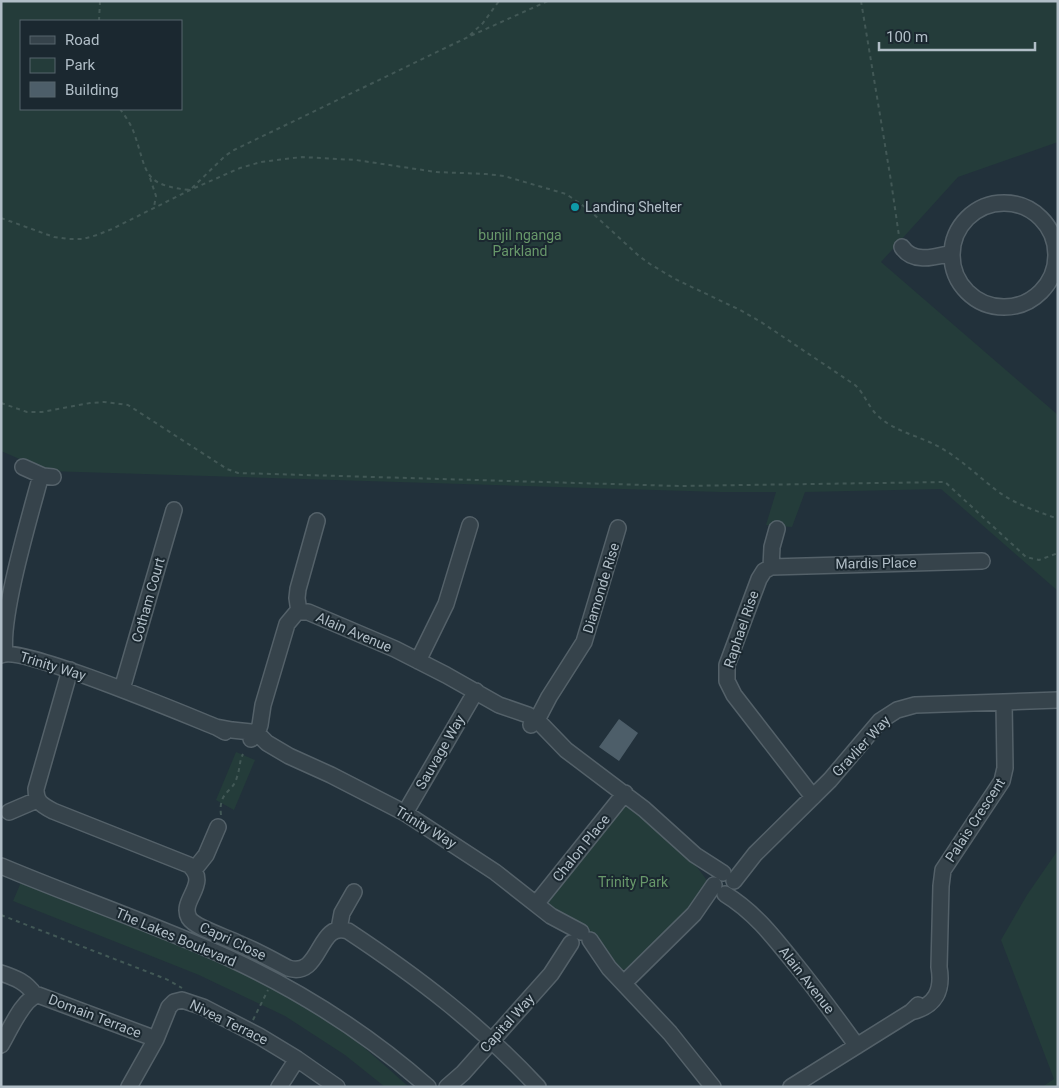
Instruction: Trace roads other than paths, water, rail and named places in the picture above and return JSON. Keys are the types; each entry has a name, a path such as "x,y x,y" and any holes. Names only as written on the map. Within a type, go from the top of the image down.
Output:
{"street":[{"path":"994,203 1012,203 1028,208 1043,219 1052,233 1057,250 1055,268 1048,283 1037,296 1022,304 1006,308 988,305 974,298 961,286 954,270 952,253 955,236 964,221 978,210 994,203"},
{"path":"902,247 905,252 915,258 930,258 952,253"},
{"path":"3,654 2,635 9,596 47,476 23,467"},
{"name":"Cotham Court","path":"122,690 174,510"},
{"path":"300,612 297,598 298,588 317,521"},
{"path":"418,661 446,604 470,525"},
{"name":"Diamonde Rise","path":"533,721 538,708 549,697 587,635 618,528"},
{"path":"771,566 772,547 777,529"},
{"name":"Mardis Place","path":"771,566 982,561"},
{"name":"Raphael Rise","path":"771,566 764,571 759,579 727,665 727,681 734,695 813,797"},
{"name":"Alain Avenue","path":"253,735 254,722 263,705 287,624 294,614 300,612 315,614 418,661 476,691 498,705 533,721 566,750 624,793 695,855 724,884 738,902 754,916 801,971 857,1046"},
{"name":"Trinity Way","path":"3,654 15,654 70,670 216,727 230,735 253,735 271,751 288,756 331,775 405,813 464,851 551,916 624,983 670,1033 713,1087"},
{"path":"70,670 39,775 36,789 37,800 53,811 183,862 194,870"},
{"name":"Sauvage Way","path":"405,813 476,691"},
{"name":"Gravlier Way","path":"624,983 830,780 880,721 896,710 915,705 1058,700"},
{"name":"Palais Crescent","path":"791,1087 912,1012 932,991 938,967 943,870 1002,781 1005,768 1004,702"},
{"name":"Chalon Place","path":"536,904 624,793"},
{"path":"9,812 37,800"},
{"name":"Capri Close","path":"220,824 206,855 194,870 197,878 187,911 190,919 199,925 294,970 306,967 314,959 325,940 334,931 339,929 342,913 354,892"},
{"name":"The Lakes Boulevard","path":"1,866 214,952 264,976 364,1035 428,1087"},
{"name":"The Lakes Boulevard","path":"1,873 22,875"},
{"path":"339,929 348,931 446,1000 493,1040 538,1087"},
{"name":"Capital Way","path":"447,1087 463,1073 579,943"},
{"path":"1,972 26,983 35,995"},
{"name":"Domain Terrace","path":"1,1045 20,1012 35,995 50,998 156,1039"},
{"name":"Nivea Terrace","path":"129,1087 156,1039 170,1007 178,1001 185,1000 229,1020 297,1059 337,1087"},
{"name":"The Lakes Boulevard","path":"324,1011 414,1087"},
{"path":"279,1087 297,1059"},
{"name":"Capital Way","path":"453,1087 463,1073"}],"place":[{"name":"Landing Shelter","path":"575,207"}],"park label":[{"name":"bunjil nganga Parkland","path":"520,244"},
{"name":"Trinity Park","path":"633,882"}]}
